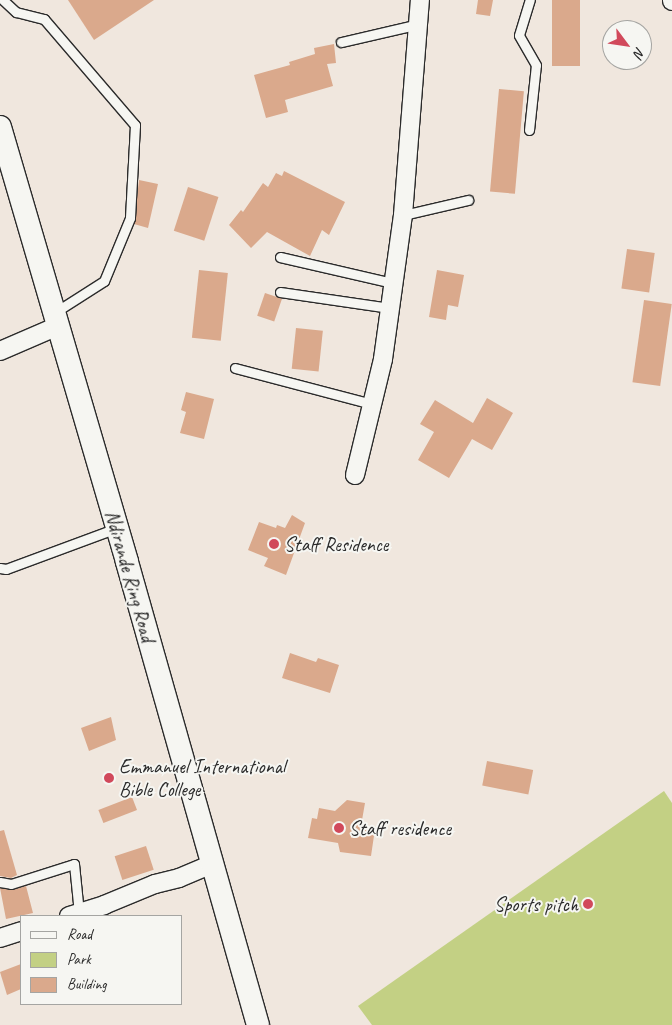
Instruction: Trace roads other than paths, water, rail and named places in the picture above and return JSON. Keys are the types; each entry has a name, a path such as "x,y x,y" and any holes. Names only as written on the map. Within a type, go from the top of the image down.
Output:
{"street":[{"path":"354,475 383,359 403,215 420,0"},
{"name":"Ndirande Ring Road","path":"0,127 117,528 258,1025"},
{"path":"0,351 56,320"},
{"path":"74,915 155,884 179,878 212,864"},
{"path":"0,938 20,931"}],"lane":[{"path":"4,0 16,12 44,19 135,125 130,218 104,281 56,320"},
{"path":"529,130 536,65 518,35 530,0"},
{"path":"342,42 419,24"},
{"path":"403,215 468,200"},
{"path":"280,257 393,283"},
{"path":"280,292 390,308"},
{"path":"235,368 372,404"},
{"path":"0,568 6,569 117,528"},
{"path":"0,882 11,884 74,864 74,915"}],"place":[{"name":"Staff Residence","path":"274,544"},
{"name":"Emmanuel International Bible College","path":"109,778"},
{"name":"Staff residence","path":"339,828"},
{"name":"Sports pitch","path":"588,904"}]}
